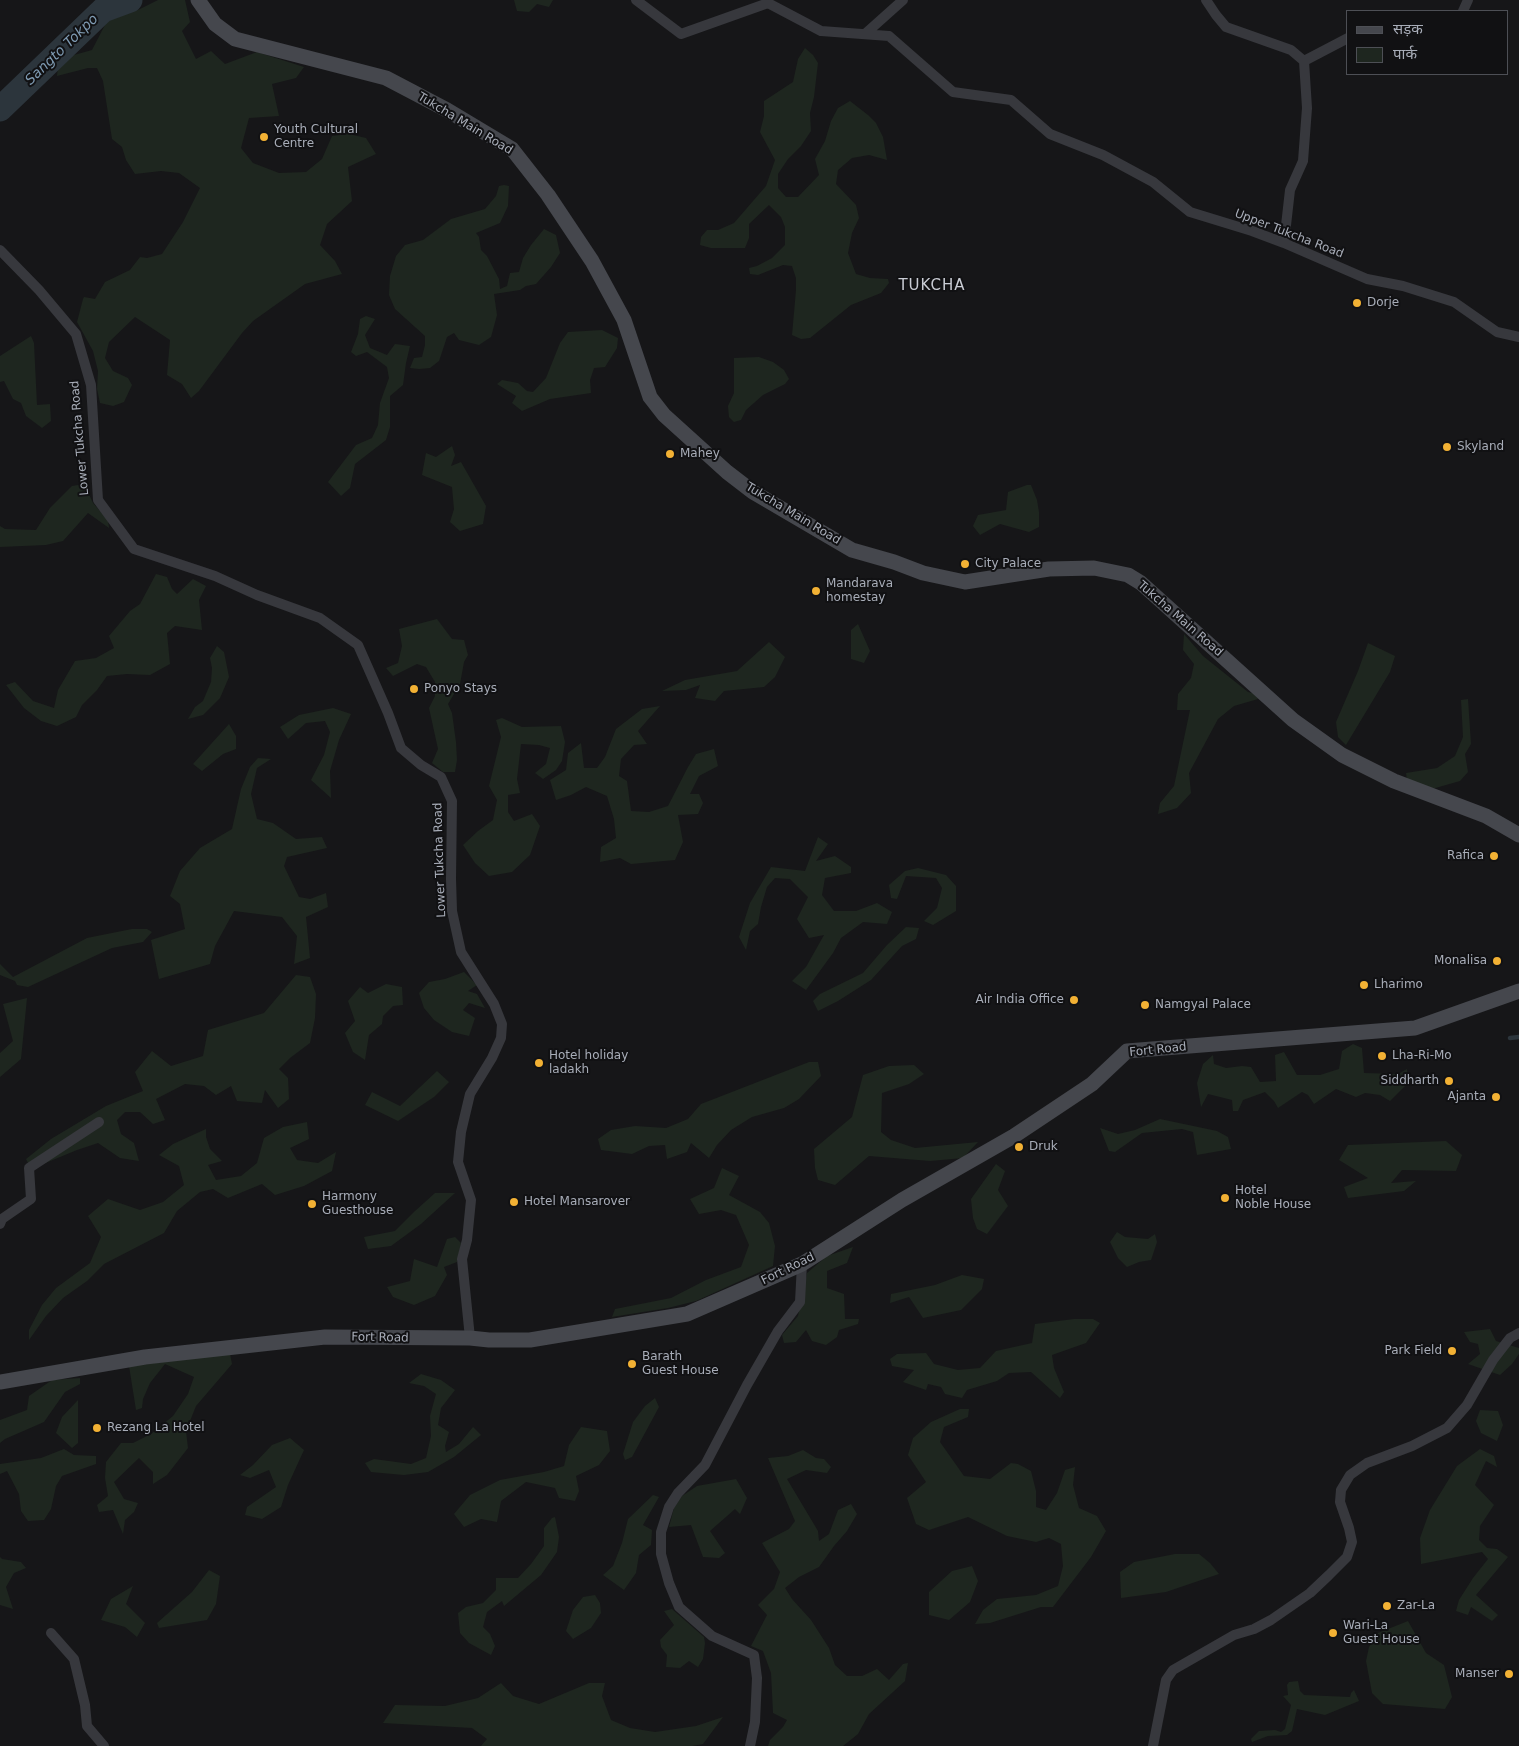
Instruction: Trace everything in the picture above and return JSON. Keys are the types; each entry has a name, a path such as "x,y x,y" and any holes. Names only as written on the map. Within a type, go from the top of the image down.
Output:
{"street":[{"name":"Tukcha Main Road","path":"198,0 215,24 236,39 386,78 447,110 512,149 548,195 596,269 624,320 650,397 664,415 727,472 753,492 852,550 894,562 923,573 965,582 1049,569 1094,568 1128,575 1141,583 1293,720 1342,756 1394,782 1486,816 1519,835"},
{"name":"Upper Tukcha Road","path":"636,0 681,34 768,3 821,31 889,36 953,92 1011,100 1050,134 1103,155 1153,182 1190,212 1284,243 1367,279 1403,286 1454,302 1497,332 1519,337"},
{"path":"866,34 903,0"},
{"path":"1206,0 1226,27 1291,50 1304,61 1308,108 1303,161 1290,190 1284,243"},
{"path":"1304,61 1346,39"},
{"name":"Lower Tukcha Road","path":"0,250 39,290 76,334 90,385 98,500 134,548 214,576 257,595 320,618 358,645 401,748 421,765 441,777 452,802 452,911 461,952 494,1004 502,1024 501,1038 492,1058 470,1094 461,1132 458,1162 471,1200 467,1240 462,1259 470,1338"},
{"name":"Fort Road","path":"0,1382 145,1358 325,1337 530,1340 687,1314 802,1264 902,1200 1022,1130 1092,1084 1127,1051 1415,1028 1519,992"},
{"path":"0,1224 2,1219 30,1199 29,1168 99,1122"},
{"path":"750,1746 756,1722 757,1678 754,1655 712,1636 680,1607 669,1584 661,1554 661,1532 669,1507 678,1493 705,1465 746,1385 778,1331 800,1302 802,1264"},
{"path":"1153,1746 1166,1680 1173,1670 1234,1635 1254,1629 1271,1620 1310,1594 1347,1557 1352,1542 1340,1502 1341,1490 1350,1475 1367,1463 1412,1446 1446,1428 1467,1405 1493,1360 1510,1338 1519,1333"},
{"path":"51,1633 74,1659 85,1704 87,1726 104,1746"}],"green space":[{"path":"158,0 185,0 190,22 182,31 196,59 211,51 225,64 257,52 304,67 296,78 272,84 279,116 249,118 241,148 253,163 279,173 306,172 322,159 332,136 349,134 366,138 376,154 348,167 352,201 327,224 320,245 335,261 342,274 305,284 253,321 199,391 191,398 182,384 167,375 170,340 135,317 109,342 105,358 113,371 128,378 132,385 124,402 113,406 100,403 97,389 98,371 93,351 77,322 83,299 84,297 95,299 105,282 130,270 140,257 147,258 162,254 183,222 200,188 179,173 161,171 135,174 126,160 122,147 112,139 103,81 97,68 88,68 57,76 58,66 63,58 92,50 108,19 120,13 138,10"},
{"path":"514,0 553,0 549,7 537,4 529,12 517,11"},
{"path":"805,48 818,63 810,113 811,131 778,174 778,188 786,197 798,197 819,175 815,159 825,141 831,121 838,108 850,101 868,115 876,123 883,137 887,160 869,155 852,158 838,170 836,184 856,205 859,218 852,233 848,253 856,274 870,278 888,279 889,283 881,293 851,305 810,338 801,339 792,335 796,278 792,266 783,265 758,275 750,274 749,268 772,258 785,245 785,227 781,217 769,205 749,224 749,238 745,248 711,248 700,245 701,237 707,230 718,230 734,223 766,186 775,160 760,132 764,116 764,101 793,82 798,59"},
{"path":"499,186 509,186 508,206 500,223 476,233 479,237 481,250 487,256 499,279 500,289 507,286 510,273 519,272 523,258 544,229 556,235 560,253 536,284 526,286 520,290 494,294 497,315 491,337 479,345 459,340 454,333 447,337 439,361 430,368 410,368 414,358 422,357 425,336 395,309 389,295 390,276 396,256 405,245 423,240 451,219 485,209 496,196"},
{"path":"366,316 375,319 365,335 370,348 387,355 395,344 410,346 403,385 390,396 390,427 386,440 355,464 350,488 341,496 328,482 356,445 372,438 378,425 380,403 389,378 387,367 367,352 356,356 351,352 358,334 360,319"},
{"path":"602,330 618,338 617,348 605,367 594,368 590,380 591,393 550,399 522,411 512,403 516,396 497,384 502,380 518,383 527,391 533,392 546,378 560,343 568,332"},
{"path":"31,336 34,343 37,405 50,404 51,421 42,428 26,416 21,403 13,399 4,381 0,382 0,356"},
{"path":"759,357 773,362 784,370 789,379 785,384 763,395 746,410 741,420 734,422 729,417 728,406 734,393 734,358"},
{"path":"452,446 455,455 451,466 461,462 486,506 483,524 460,531 450,522 454,509 452,487 422,475 426,453 436,457"},
{"path":"84,484 93,503 108,520 109,528 88,513 63,541 46,545 0,547 0,526 5,529 36,530 50,508 72,486"},
{"path":"1031,485 1037,500 1039,527 1029,532 1000,524 980,535 973,526 978,515 1006,510 1008,492"},
{"path":"156,574 167,577 172,589 177,594 193,579 206,586 199,600 202,630 175,626 167,633 170,664 150,675 127,674 107,676 97,690 82,705 76,717 57,726 41,721 24,708 6,685 15,682 33,701 54,708 58,690 75,661 96,658 114,648 109,636 130,611 140,604"},
{"path":"437,619 452,639 464,640 468,655 464,662 460,684 448,704 452,713 456,742 457,760 455,772 443,772 432,763 438,749 429,708 435,696 435,682 426,667 417,664 393,676 386,668 398,663 402,646 399,629"},
{"path":"858,624 870,651 864,663 851,659 851,630"},
{"path":"1184,634 1203,656 1248,692 1256,694 1258,699 1234,706 1218,719 1189,773 1191,793 1177,808 1158,814 1160,803 1174,786 1190,710 1177,710 1178,694 1191,678 1194,664 1183,650"},
{"path":"769,642 785,657 775,677 764,687 724,691 715,701 695,698 700,685 686,690 662,691 685,680 737,671"},
{"path":"1368,643 1395,656 1390,672 1346,745 1338,737 1336,722"},
{"path":"217,646 224,652 229,677 220,698 203,715 188,719 195,707 203,701 211,682 212,668 210,658"},
{"path":"1468,699 1471,744 1465,754 1468,772 1460,781 1432,789 1407,780 1406,773 1437,768 1455,756 1463,737 1461,700"},
{"path":"660,706 638,731 647,744 634,745 621,759 619,776 627,781 631,811 649,812 668,806 696,754 714,749 718,766 699,776 690,794 699,794 703,803 698,814 678,815 683,842 675,860 631,864 620,858 600,862 601,847 616,838 614,819 607,796 586,787 556,800 550,780 566,770 568,753 581,743 584,768 597,768 605,757 616,729 642,709"},
{"path":"333,708 351,714 339,740 330,771 331,798 311,780 324,755 330,732 325,721 306,723 288,739 280,727 299,715"},
{"path":"502,718 522,727 561,726 565,742 562,761 556,770 543,779 535,773 546,764 550,748 521,744 517,779 520,793 508,795 508,812 514,821 532,814 540,826 530,855 512,872 489,876 475,863 463,845 493,820 497,800 489,786 501,737 496,720"},
{"path":"229,724 236,736 236,749 223,754 202,771 193,764"},
{"path":"258,758 271,759 257,768 251,794 257,819 273,823 296,839 322,837 327,848 287,857 284,866 299,897 310,899 326,893 328,907 306,917 310,958 294,964 297,936 282,917 234,911 215,946 210,964 159,979 151,940 185,929 180,904 170,896 180,871 200,848 232,829 241,789 250,767"},
{"path":"818,837 828,844 816,861 835,856 851,867 851,873 825,878 822,895 834,911 856,911 877,903 892,912 887,924 863,922 841,938 833,953 806,990 792,981 806,967 824,935 809,938 797,919 808,897 790,879 775,878 767,887 758,924 750,931 746,950 739,937 750,903 771,867 805,871"},
{"path":"918,868 946,875 956,886 956,911 933,925 924,921 937,908 942,888 936,878 906,876 897,899 891,898 889,885 905,871"},
{"path":"906,927 919,928 916,939 902,946 871,980 818,1011 813,1001 820,994 863,973 887,945"},
{"path":"132,929 147,929 152,932 143,942 112,948 28,987 17,985 15,981 0,975 0,964 13,977 87,938"},
{"path":"464,972 477,985 468,991 477,994 485,1008 469,1003 463,1010 475,1018 469,1036 452,1032 434,1020 424,1008 419,993 429,982 445,979"},
{"path":"296,975 310,977 316,994 315,1018 310,1043 279,1069 288,1078 289,1099 278,1108 265,1090 262,1103 237,1101 231,1086 216,1095 204,1086 185,1084 156,1099 165,1120 153,1124 140,1112 125,1112 117,1120 121,1134 134,1143 139,1161 120,1158 98,1143 31,1169 26,1159 51,1139 106,1106 143,1091 135,1072 152,1051 171,1066 203,1056 208,1030 264,1013"},
{"path":"386,984 402,987 403,1005 393,1006 383,1016 382,1024 369,1035 365,1060 353,1052 345,1033 355,1021 348,1001 360,987 368,993"},
{"path":"27,998 21,1059 0,1077 0,1053 13,1041 3,1004"},
{"path":"1353,1044 1362,1048 1364,1073 1398,1074 1407,1069 1409,1082 1390,1101 1380,1095 1365,1093 1356,1097 1336,1089 1314,1104 1308,1095 1302,1092 1278,1108 1265,1092 1243,1100 1238,1111 1233,1111 1232,1100 1208,1094 1201,1107 1197,1083 1203,1064 1213,1055 1214,1064 1226,1068 1251,1067 1260,1082 1276,1081 1275,1055 1284,1052 1297,1075 1320,1075 1339,1069 1342,1051"},
{"path":"809,1062 818,1062 821,1076 799,1099 784,1108 752,1117 731,1130 717,1145 709,1158 691,1143 687,1152 667,1159 665,1145 649,1146 632,1154 601,1150 598,1139 611,1130 635,1126 666,1128 688,1119 701,1104"},
{"path":"914,1065 924,1074 909,1084 882,1093 881,1132 891,1140 915,1148 978,1142 963,1158 930,1161 869,1156 835,1185 818,1180 814,1149 852,1117 863,1075 889,1066"},
{"path":"437,1071 449,1082 434,1097 398,1121 365,1105 372,1092 400,1106"},
{"path":"1160,1119 1217,1131 1228,1137 1231,1149 1197,1155 1193,1132 1182,1129 1142,1133 1115,1152 1109,1151 1100,1128 1118,1134 1135,1130"},
{"path":"307,1122 309,1139 290,1148 297,1160 318,1163 336,1152 332,1171 304,1186 275,1195 262,1184 228,1198 213,1189 200,1192 177,1211 164,1233 104,1264 87,1281 63,1298 46,1316 29,1340 29,1330 42,1305 56,1288 90,1263 101,1237 88,1216 108,1199 140,1210 163,1202 184,1185 179,1166 159,1155 173,1144 206,1129 206,1137 210,1149 222,1161 208,1165 216,1180 241,1176 257,1163 264,1138 283,1127"},
{"path":"1446,1141 1462,1155 1456,1171 1402,1170 1391,1183 1416,1181 1404,1191 1348,1198 1344,1187 1368,1178 1339,1160 1348,1145"},
{"path":"996,1164 1005,1171 998,1190 1008,1206 987,1234 977,1229 973,1218 971,1199"},
{"path":"722,1168 739,1176 729,1195 760,1212 769,1223 775,1246 773,1266 696,1301 668,1308 612,1317 615,1309 671,1298 706,1280 741,1267 749,1245 736,1215 721,1210 699,1214 690,1199 714,1188"},
{"path":"435,1193 455,1193 421,1224 391,1246 368,1249 364,1237 395,1231"},
{"path":"1117,1232 1125,1237 1148,1239 1155,1234 1157,1242 1151,1260 1127,1267 1118,1258 1110,1242"},
{"path":"455,1237 461,1243 457,1262 444,1267 447,1275 435,1296 414,1305 393,1297 387,1287 410,1281 414,1259 437,1267 447,1239"},
{"path":"853,1247 847,1263 827,1271 827,1288 844,1294 845,1319 859,1319 858,1324 839,1330 837,1337 826,1345 812,1341 806,1330 796,1342 784,1343 782,1335 798,1316 807,1273 827,1256"},
{"path":"962,1275 984,1279 982,1289 961,1310 923,1318 909,1297 890,1303 891,1294 935,1285"},
{"path":"1074,1319 1093,1319 1100,1323 1086,1343 1052,1355 1054,1368 1064,1392 1060,1398 1031,1372 1009,1373 997,1381 967,1390 962,1398 945,1394 941,1387 928,1384 926,1390 903,1382 914,1370 892,1366 890,1359 897,1354 926,1353 934,1364 958,1370 980,1368 996,1351 1032,1343 1035,1324"},
{"path":"1490,1329 1496,1341 1519,1348 1519,1354 1512,1364 1500,1375 1468,1364 1480,1354 1478,1344 1470,1342 1464,1332"},
{"path":"230,1354 232,1364 196,1406 186,1431 188,1448 167,1475 153,1484 153,1472 139,1458 114,1482 124,1499 138,1503 134,1512 125,1520 123,1534 113,1510 99,1512 97,1505 108,1496 105,1478 106,1462 121,1443 133,1443 151,1434 173,1416 188,1394 194,1377 165,1364 150,1383 143,1399 142,1408 136,1410 129,1366"},
{"path":"421,1374 441,1380 455,1390 441,1408 438,1425 449,1432 445,1446 446,1452 459,1444 473,1427 481,1435 454,1457 428,1472 404,1475 371,1472 365,1463 374,1459 411,1464 426,1458 431,1436 430,1416 436,1394 424,1386 409,1383"},
{"path":"80,1378 80,1384 65,1392 44,1422 0,1443 0,1420 27,1410 29,1396 52,1380"},
{"path":"655,1398 659,1407 632,1457 625,1460 623,1454 633,1422 645,1406"},
{"path":"78,1400 78,1443 72,1448 56,1433 62,1417"},
{"path":"960,1409 969,1409 968,1417 944,1427 940,1442 964,1476 990,1479 1011,1463 1018,1464 1031,1471 1036,1491 1036,1507 1046,1510 1057,1493 1065,1470 1075,1467 1073,1485 1079,1508 1097,1516 1106,1531 1091,1557 1053,1607 1041,1607 990,1623 975,1624 983,1610 997,1599 1036,1595 1058,1586 1063,1566 1061,1544 1049,1538 1036,1542 1007,1536 968,1517 929,1530 916,1524 907,1498 926,1482 908,1455 913,1438 931,1422"},
{"path":"1480,1410 1498,1411 1503,1425 1497,1441 1481,1433 1476,1421"},
{"path":"581,1427 607,1431 610,1451 599,1465 576,1476 579,1491 575,1501 559,1498 555,1488 526,1482 501,1501 497,1522 481,1519 464,1527 454,1514 470,1495 500,1480 544,1472 564,1466 569,1445"},
{"path":"290,1438 304,1450 288,1485 281,1507 262,1519 245,1515 247,1507 276,1487 269,1470 250,1478 240,1475 253,1465 272,1445"},
{"path":"64,1449 74,1455 96,1456 96,1464 62,1476 56,1486 51,1509 44,1520 28,1521 21,1511 19,1494 7,1471 0,1474 0,1464 41,1458"},
{"path":"1480,1449 1494,1456 1497,1467 1486,1461 1475,1485 1494,1505 1480,1526 1479,1540 1487,1548 1497,1549 1508,1557 1476,1595 1498,1615 1492,1621 1471,1607 1468,1615 1456,1611 1459,1600 1488,1559 1482,1552 1421,1564 1420,1538 1430,1510 1457,1466"},
{"path":"803,1450 816,1458 824,1459 831,1467 827,1473 806,1470 787,1479 818,1531 819,1541 829,1534 838,1510 851,1504 857,1514 847,1531 819,1567 799,1577 785,1588 792,1599 811,1620 829,1648 835,1665 847,1676 862,1676 877,1669 889,1680 903,1664 908,1663 905,1681 869,1714 858,1734 843,1746 768,1746 770,1740 787,1720 773,1713 771,1673 763,1651 751,1646 767,1615 758,1605 774,1589 780,1572 762,1543 789,1529 795,1521 768,1458 788,1456"},
{"path":"736,1479 747,1498 740,1514 735,1509 710,1531 725,1553 719,1558 703,1557 691,1525 669,1527 674,1508 682,1496 697,1486"},
{"path":"653,1495 659,1497 643,1525 652,1530 651,1545 639,1555 636,1573 624,1590 603,1575 613,1566 622,1543 628,1519"},
{"path":"555,1517 559,1537 557,1552 541,1575 504,1606 502,1601 487,1612 483,1627 490,1634 495,1646 491,1655 469,1643 460,1633 458,1613 466,1607 483,1603 496,1590 496,1578 518,1578 544,1546 544,1528"},
{"path":"1175,1554 1199,1554 1219,1574 1166,1592 1121,1598 1120,1572 1134,1562"},
{"path":"0,1557 21,1562 26,1568 14,1573 6,1587 13,1609 0,1605"},
{"path":"972,1566 978,1581 970,1602 949,1620 929,1615 929,1592 952,1571"},
{"path":"209,1570 220,1576 216,1604 207,1620 159,1628 157,1623 192,1592"},
{"path":"133,1586 126,1604 145,1623 137,1637 125,1627 101,1620 111,1599"},
{"path":"595,1595 600,1603 601,1613 591,1628 573,1639 566,1631 573,1610 583,1597"},
{"path":"672,1609 704,1637 703,1659 698,1667 689,1661 680,1668 666,1667 667,1655 661,1647 660,1640 674,1625 664,1611"},
{"path":"1408,1621 1426,1653 1444,1665 1452,1697 1445,1709 1383,1704 1372,1693 1366,1661 1369,1647 1378,1633"},
{"path":"1298,1681 1300,1691 1304,1695 1350,1697 1354,1690 1359,1701 1325,1715 1297,1709 1292,1731 1287,1735 1268,1736 1252,1742 1251,1739 1259,1731 1275,1730 1281,1732 1285,1729 1291,1705 1283,1696 1288,1695 1287,1685 1289,1682"},
{"path":"501,1683 513,1696 539,1704 589,1683 605,1683 602,1696 611,1720 630,1728 655,1732 696,1726 723,1717 703,1744 692,1746 481,1746 487,1739 472,1728 383,1723 395,1705 445,1706 478,1698"}],"waterway":[{"name":"Sangto Tokpo","path":"0,109 103,10 130,0"},
{"path":"1510,1038 1519,1037"}],"place":[{"name":"Youth Cultural Centre","path":"264,137"},
{"name":"Dorje","path":"1357,303"},
{"name":"Skyland","path":"1447,447"},
{"name":"Mahey","path":"670,454"},
{"name":"City Palace","path":"965,564"},
{"name":"Mandarava homestay","path":"816,591"},
{"name":"Ponyo Stays","path":"414,689"},
{"name":"Rafica","path":"1494,856"},
{"name":"Monalisa","path":"1497,961"},
{"name":"Lharimo","path":"1364,985"},
{"name":"Air India Office","path":"1074,1000"},
{"name":"Namgyal Palace","path":"1145,1005"},
{"name":"Lha-Ri-Mo","path":"1382,1056"},
{"name":"Hotel holiday ladakh","path":"539,1063"},
{"name":"Siddharth","path":"1449,1081"},
{"name":"Ajanta","path":"1496,1097"},
{"name":"Druk","path":"1019,1147"},
{"name":"Hotel Noble House","path":"1225,1198"},
{"name":"Hotel Mansarover","path":"514,1202"},
{"name":"Harmony Guesthouse","path":"312,1204"},
{"name":"Park Field","path":"1452,1351"},
{"name":"Barath Guest House","path":"632,1364"},
{"name":"Rezang La Hotel","path":"97,1428"},
{"name":"Zar-La","path":"1387,1606"},
{"name":"Wari-La Guest House","path":"1333,1633"},
{"name":"Manser","path":"1509,1674"}],"district":[{"name":"TUKCHA","path":"932,286"}]}
